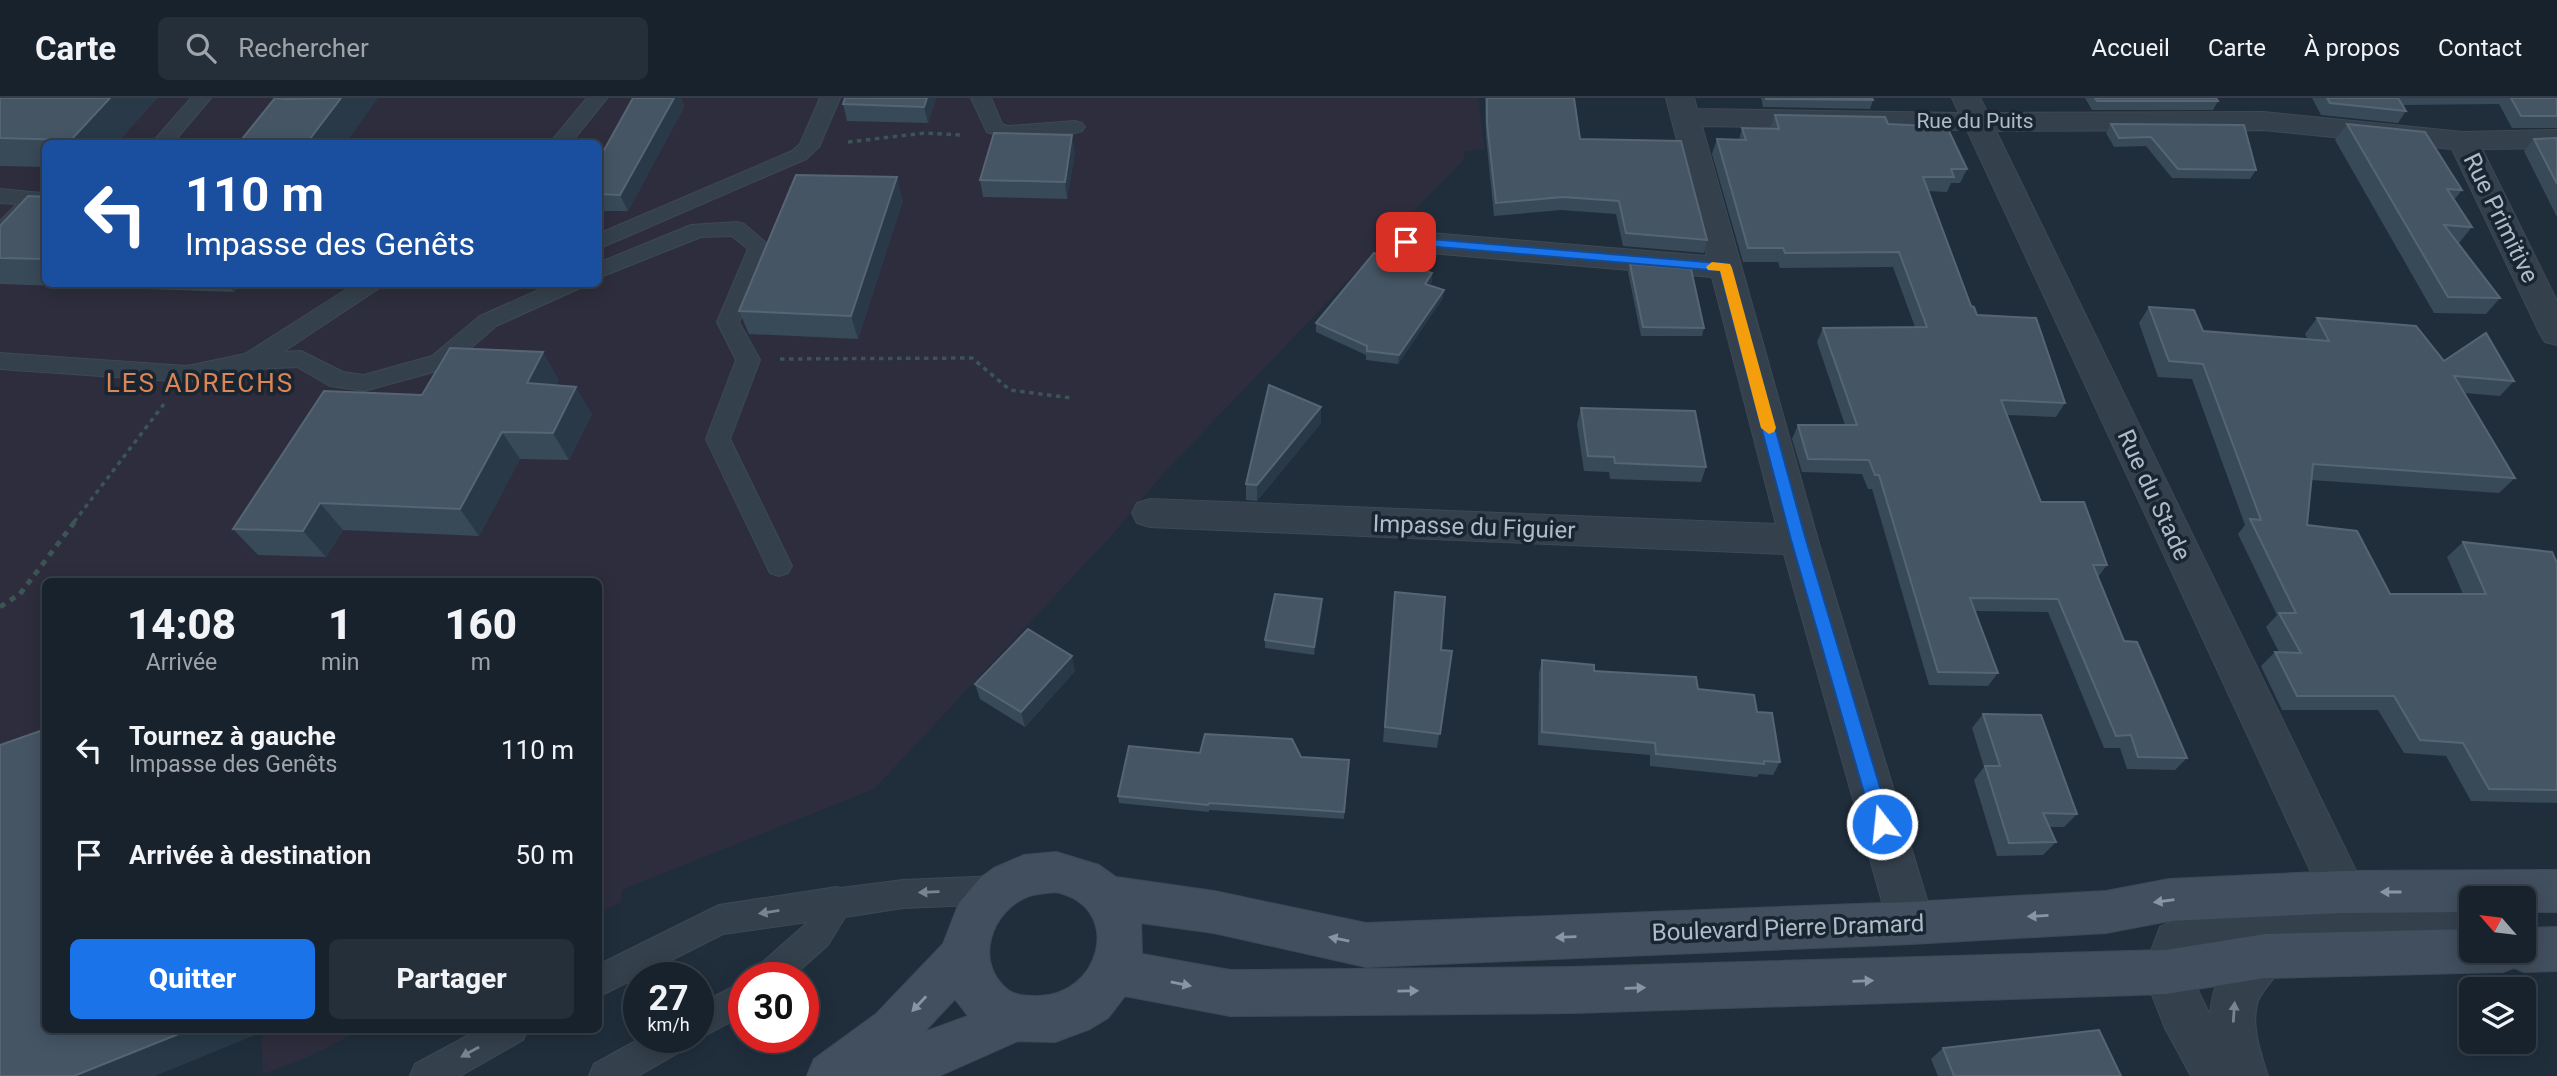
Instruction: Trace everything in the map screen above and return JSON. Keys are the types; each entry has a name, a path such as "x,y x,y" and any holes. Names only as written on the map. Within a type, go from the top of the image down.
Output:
{"street":[{"name":"Rue du Puits","path":"1683,107 2256,110 2463,141 2557,139"},
{"path":"1683,107 1798,540 1911,923"},
{"name":"Rue du Stade","path":"1971,110 2343,892"},
{"name":"Rue Primitive","path":"2463,141 2557,334"},
{"path":"1406,242 1725,268"},
{"name":"Impasse du Figuier","path":"1150,513 1798,540"},
{"path":"1056,872 1085,879 1107,897 1120,919 1122,945 1114,971 1097,995 1073,1013 1044,1021 1016,1018 988,1005 971,982 965,954 969,930 981,909 998,890 1026,876 1056,872"},
{"name":"Boulevard Pierre Dramard","path":"2536,891 2557,891"},
{"name":"Boulevard Pierre Dramard","path":"1107,897 1214,912 1366,945 1911,923 2106,912 2169,900 2343,892 2459,892"},
{"path":"2218,1076 2182,1012 2166,972 2176,942 2204,928 2232,923 2423,920 2454,915 2459,909"},
{"path":"2536,950 2557,949"},
{"path":"1114,971 1230,993 1572,990 2166,972 2265,956 2459,951"},
{"path":"831,1076 893,1031 965,954"},
{"path":"2244,1076 2232,1038 2235,993 2265,956"},
{"path":"859,1076 952,1048 1016,1018"}],"lane":[{"path":"164,140 201,98"},
{"path":"562,140 597,98"},
{"path":"602,240 799,155 808,147 830,98"},
{"path":"981,98 994,128 1007,132 1075,127"},
{"path":"0,196 40,198"},
{"path":"0,233 40,198"},
{"path":"602,269 698,230 737,229 760,247 727,322 748,360 718,439 779,566"},
{"path":"252,361 365,287"},
{"path":"0,361 187,374 252,361 301,359 338,380 364,383 440,362 488,321 563,287"},
{"path":"602,980 719,920 836,901 923,891 998,890"},
{"path":"786,962 817,935 836,901"},
{"path":"427,1076 505,1033"},
{"path":"606,1076 647,1053"}],"path":[{"path":"808,147 925,132 962,135"},
{"path":"748,360 972,358 1010,390 1072,398"},
{"path":"0,607 20,594 187,374"}],"shaded area":[{"path":"0,98 1478,98 1485,149 1463,152 1465,158 1162,475 1112,535 874,789 621,890 621,902 602,912 602,578 42,578 42,1033 259,1033 155,1076 0,1076"},
{"path":"261,1033 356,1033 308,1057 263,1074"}],"building":[{"path":"0,98 110,98 71,140 0,138"},
{"path":"275,98 341,98 309,140 241,140"},
{"path":"633,98 674,98 620,195 602,194 602,154"},
{"path":"845,98 927,98 924,107 843,104"},
{"path":"1487,98 1574,98 1580,139 1681,141 1707,240 1626,233 1619,201 1563,197 1496,203 1487,123"},
{"path":"1872,98 1873,100 1766,99"},
{"path":"2095,98 2216,98 2218,101 2097,101"},
{"path":"2327,98 2398,98 2406,111 2330,103"},
{"path":"2511,98 2557,98 2557,116 2521,116"},
{"path":"1775,115 1885,117 1888,124 1947,127 1967,169 1951,169 1954,177 1923,177 1971,306 1977,315 2036,318 2065,403 2001,400 2041,502 2084,502 2107,565 2093,565 2124,641 2137,642 2187,758 2138,757 2131,735 2116,736 2058,599 1970,598 1998,673 1938,672 1879,475 1875,475 1869,460 1808,459 1798,425 1857,425 1823,328 1927,327 1899,252 1785,253 1783,248 1748,248 1717,139 1746,140 1742,128 1779,129"},
{"path":"2111,124 2244,125 2256,170 2178,169 2151,137 2119,138"},
{"path":"2347,124 2425,132 2462,190 2447,189 2472,227 2444,225 2500,298 2448,297"},
{"path":"994,133 1072,135 1065,182 980,180"},
{"path":"2557,138 2557,184 2534,139"},
{"path":"796,175 897,177 851,316 739,311"},
{"path":"28,196 42,197 42,259 0,258 0,226"},
{"path":"1374,253 1432,273 1425,284 1444,290 1399,355 1367,351 1367,346 1316,323"},
{"path":"1630,264 1691,269 1704,328 1643,327"},
{"path":"2149,307 2194,310 2203,331 2329,341 2317,318 2416,326 2444,361 2486,333 2514,381 2454,376 2515,478 2313,464 2307,525 2357,531 2390,594 2486,594 2463,542 2552,552 2557,563 2557,790 2489,789 2463,743 2420,740 2394,696 2297,696 2275,652 2301,653 2279,613 2296,613 2250,519 2261,520 2203,364 2169,361"},
{"path":"450,348 543,352 527,383 576,387 553,433 502,432 460,509 320,503 303,531 233,529 324,391 422,395"},
{"path":"1269,385 1321,407 1257,485 1246,484"},
{"path":"1581,408 1695,411 1706,467 1615,463 1614,457 1588,456"},
{"path":"1395,592 1445,597 1441,650 1452,651 1440,734 1385,727"},
{"path":"1275,594 1322,599 1314,647 1265,640"},
{"path":"1028,629 1072,656 1021,712 975,684"},
{"path":"1542,660 1594,665 1594,671 1696,677 1698,689 1754,695 1757,712 1772,713 1780,762 1764,761 1764,764 1656,754 1655,743 1542,732"},
{"path":"1983,714 2041,715 2077,814 2043,813 2056,842 2009,843 1985,766 2000,766"},
{"path":"42,730 42,1033 181,1033 74,1076 0,1076 0,745"},
{"path":"1205,734 1292,739 1301,757 1349,760 1344,812 1208,805 1118,796 1129,746 1200,753"},
{"path":"2099,1030 2121,1076 1954,1076 1943,1048"}],"slow traffic":[{"path":"1712,267 1725,268 1769,428"}],"district":[{"name":"LES ADRECHS","path":"200,383"}],"route":[{"path":"1406,242 1725,268 1798,540 1882,824"}]}
